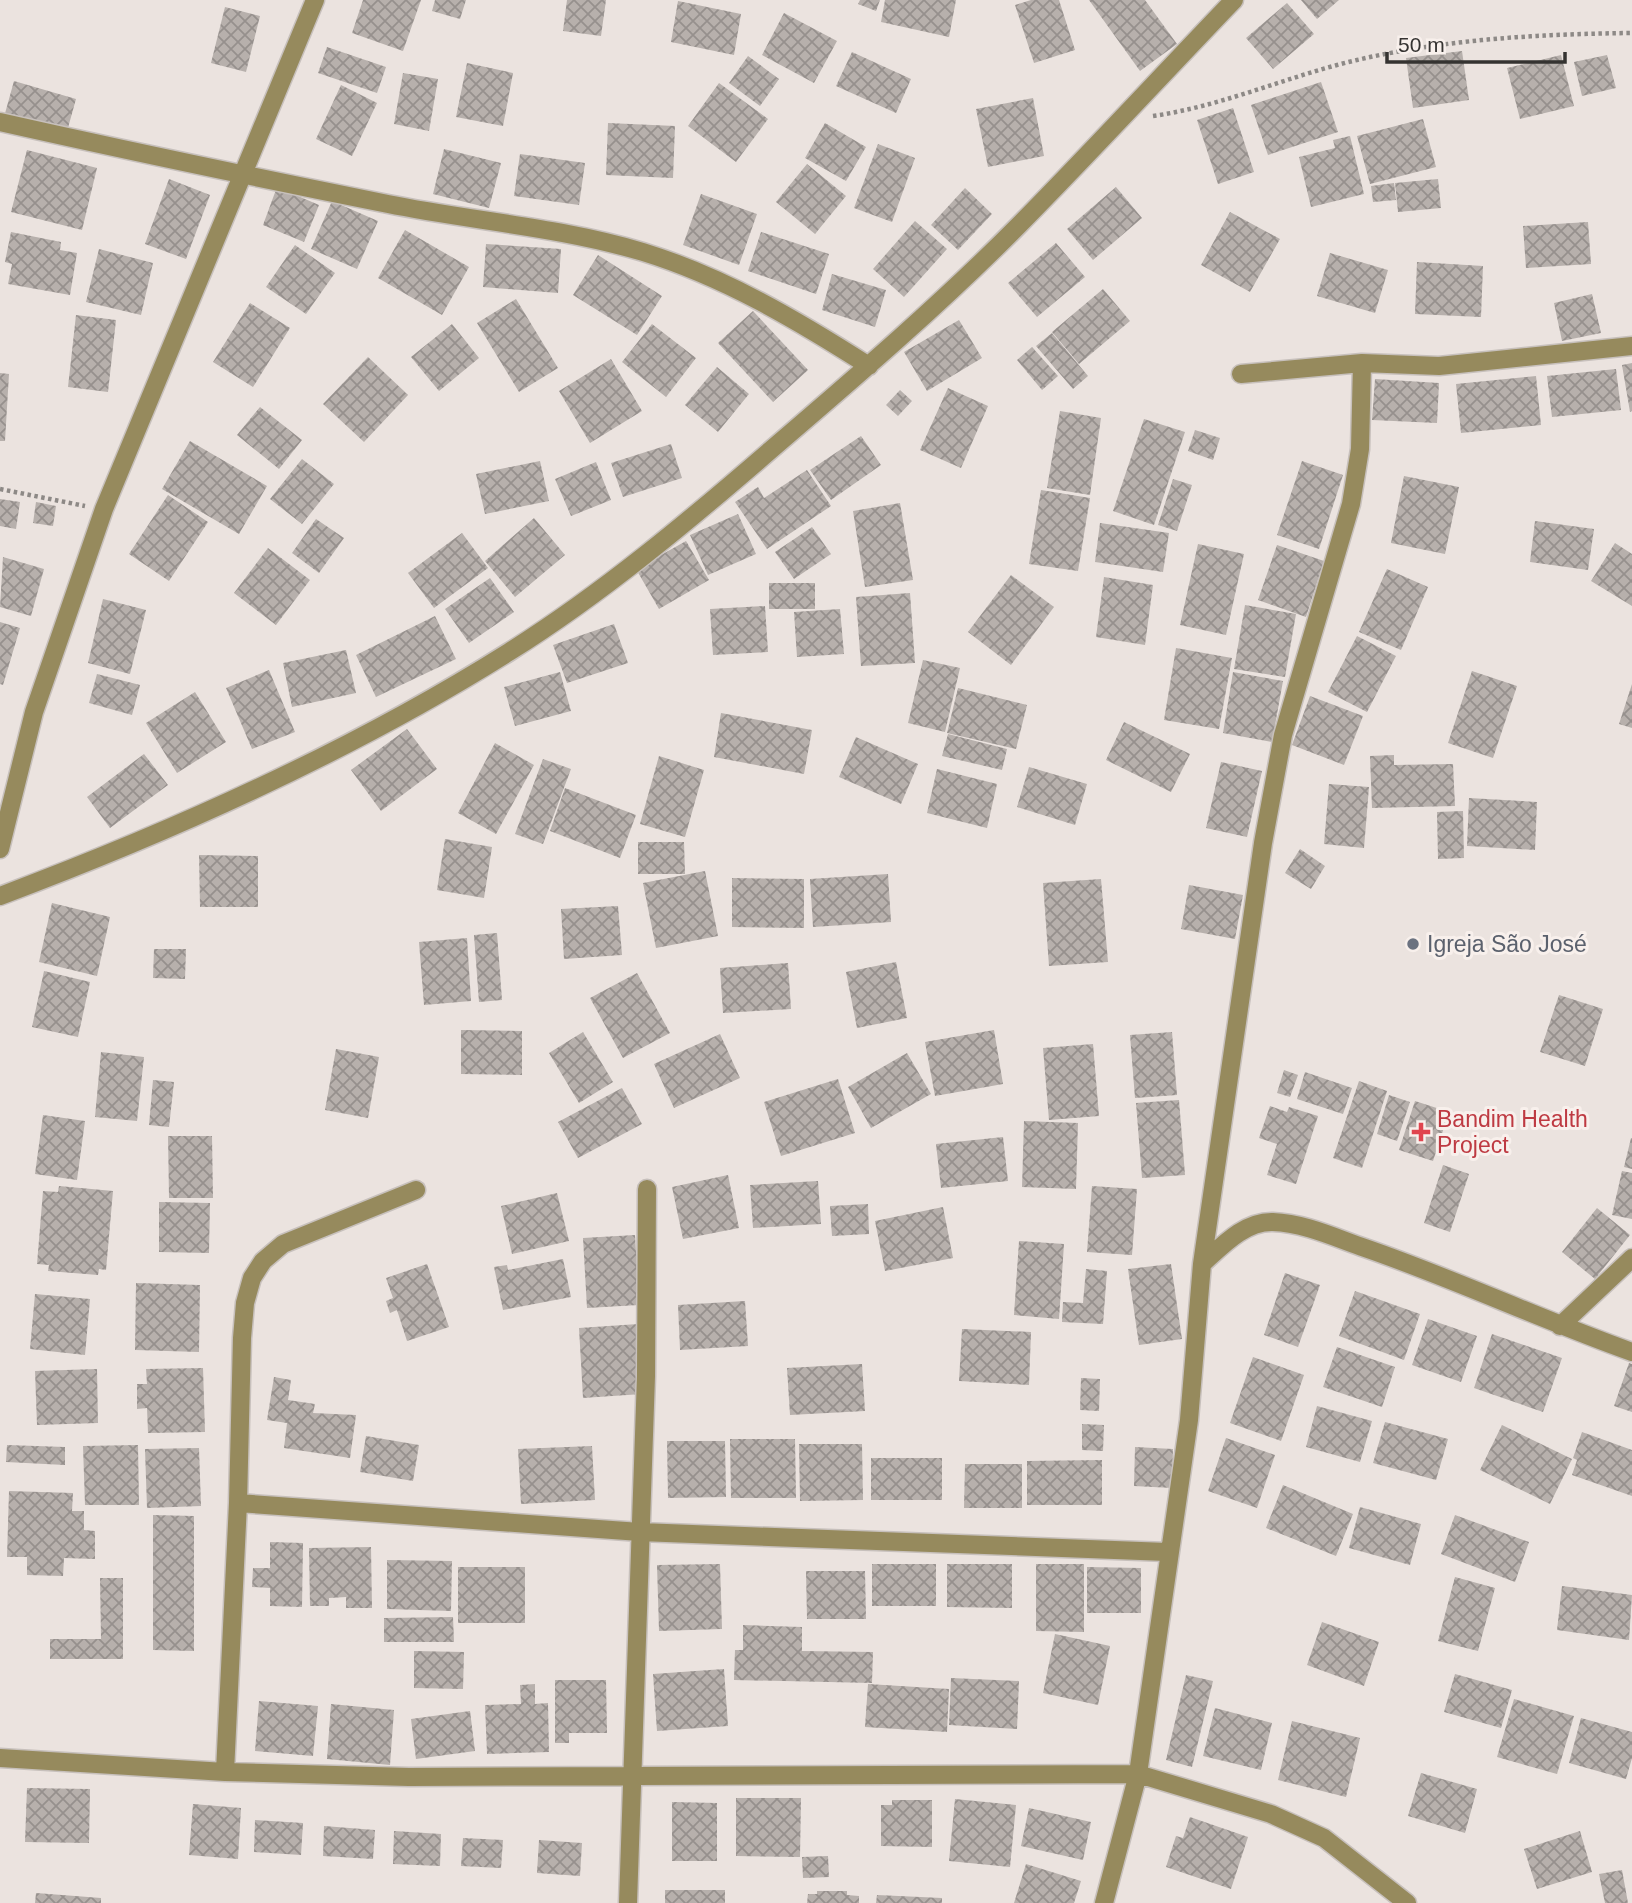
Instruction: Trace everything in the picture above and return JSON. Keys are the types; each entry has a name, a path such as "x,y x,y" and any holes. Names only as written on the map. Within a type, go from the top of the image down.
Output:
{"street":[{"path":"0,849 34,712 104,509 315,0"},
{"path":"0,896 89,863 261,786 402,714 510,651 578,604 710,503 869,366 1018,226 1234,0"},
{"path":"0,122 242,176 565,234 641,252 700,273 746,294 803,323 869,366"},
{"path":"1241,374 1362,363 1439,366 1632,346"},
{"path":"1104,1903 1138,1774 1167,1552 1189,1420 1202,1264 1264,843 1283,735 1351,504 1360,449 1362,363"},
{"path":"628,1903 640,1532 647,1189"},
{"path":"225,1772 238,1503 242,1338 245,1303 252,1278 263,1261 283,1244 416,1190"},
{"path":"1202,1264 1248,1227 1272,1222 1311,1230 1426,1269 1560,1326 1632,1352"},
{"path":"1560,1326 1632,1258"},
{"path":"238,1503 640,1532 1167,1552"},
{"path":"0,1758 225,1772 409,1777 1138,1774 1271,1814 1324,1838 1407,1903"}],"path":[{"path":"1119,121 1181,112 1358,60 1503,37 1632,33"},
{"path":"0,489 104,509"}],"building":[{"path":"363,0 421,0 403,51 352,33"},
{"path":"435,0 466,0 460,19 432,11"},
{"path":"567,0 606,0 601,36 563,31"},
{"path":"860,0 880,0 876,11 858,4"},
{"path":"885,0 956,0 949,37 881,22"},
{"path":"1031,0 1059,0 1075,50 1034,63 1015,5"},
{"path":"1089,0 1145,0 1177,44 1140,71"},
{"path":"1301,0 1339,0 1317,19"},
{"path":"678,1 741,14 734,55 671,42"},
{"path":"1287,3 1314,34 1273,69 1246,38"},
{"path":"225,7 260,16 246,72 211,63"},
{"path":"784,13 837,41 814,83 762,55"},
{"path":"327,47 386,67 377,93 318,73"},
{"path":"1462,51 1469,100 1413,108 1406,58"},
{"path":"852,52 911,79 896,113 836,86"},
{"path":"1561,55 1574,106 1520,119 1507,68"},
{"path":"1607,55 1616,88 1582,96 1574,62"},
{"path":"748,56 779,79 760,106 729,83"},
{"path":"467,63 513,73 503,126 456,117"},
{"path":"403,73 438,79 429,131 394,124"},
{"path":"14,81 76,99 66,135 4,117"},
{"path":"1321,82 1338,132 1268,155 1251,105"},
{"path":"719,83 768,119 736,162 688,126"},
{"path":"341,85 377,103 352,156 316,139"},
{"path":"1033,98 1044,156 988,167 976,109"},
{"path":"1233,108 1254,172 1218,184 1197,120"},
{"path":"1423,119 1436,167 1370,184 1357,136"},
{"path":"608,123 675,126 673,178 606,175"},
{"path":"825,123 866,147 846,181 805,158"},
{"path":"1350,136 1364,194 1311,207 1299,157 1335,148 1333,140"},
{"path":"878,144 915,158 892,222 854,208"},
{"path":"444,149 501,163 489,208 433,194"},
{"path":"27,150 97,168 82,230 11,212"},
{"path":"520,154 585,163 579,205 514,196"},
{"path":"807,164 846,196 815,234 776,202"},
{"path":"169,179 210,195 186,259 145,244"},
{"path":"1438,179 1441,208 1398,212 1395,183"},
{"path":"1394,183 1396,200 1373,202 1371,186"},
{"path":"277,187 319,205 304,242 263,225"},
{"path":"1116,187 1142,218 1093,260 1067,229"},
{"path":"965,188 992,214 958,250 931,225"},
{"path":"701,194 757,214 739,265 683,245"},
{"path":"332,201 378,221 357,269 311,249"},
{"path":"1230,212 1280,239 1250,292 1201,265"},
{"path":"915,221 947,249 904,297 873,269"},
{"path":"1588,222 1591,264 1526,268 1523,226"},
{"path":"405,230 469,267 442,315 378,278"},
{"path":"11,232 61,242 60,250 77,253 70,295 8,284 12,264 5,262"},
{"path":"761,232 829,254 816,294 748,271"},
{"path":"1056,243 1085,277 1037,317 1008,283"},
{"path":"486,244 561,249 558,293 483,287"},
{"path":"295,245 335,273 306,314 266,287"},
{"path":"99,249 153,263 141,315 86,302"},
{"path":"1330,253 1388,270 1375,313 1317,296"},
{"path":"598,255 662,296 637,335 573,295"},
{"path":"1417,262 1483,266 1481,317 1415,314"},
{"path":"832,274 886,290 875,327 822,310"},
{"path":"1103,289 1130,321 1079,364 1052,332"},
{"path":"1592,294 1601,333 1562,341 1554,303"},
{"path":"516,299 558,368 519,392 477,323"},
{"path":"250,303 290,328 253,387 213,362"},
{"path":"753,311 808,370 773,402 718,343"},
{"path":"76,315 116,320 108,392 68,387"},
{"path":"959,320 982,358 927,391 904,352"},
{"path":"452,324 479,358 439,391 411,357"},
{"path":"652,324 696,358 666,397 622,362"},
{"path":"1052,333 1088,376 1073,389 1036,346"},
{"path":"1032,347 1058,376 1042,390 1017,360"},
{"path":"368,357 408,395 364,442 323,404"},
{"path":"611,359 642,411 590,443 559,391"},
{"path":"1632,363 1632,411 1630,412 1622,365"},
{"path":"717,367 749,394 718,432 685,405"},
{"path":"1616,369 1621,410 1552,417 1547,376"},
{"path":"0,373 9,374 5,441 0,441"},
{"path":"1536,376 1541,425 1461,433 1456,384"},
{"path":"1375,379 1439,383 1437,423 1372,420"},
{"path":"948,388 988,406 961,468 920,450"},
{"path":"900,390 912,401 898,416 886,405"},
{"path":"260,407 302,440 279,469 237,435"},
{"path":"1060,411 1101,418 1090,495 1047,488"},
{"path":"1144,419 1185,432 1154,525 1113,511"},
{"path":"1195,430 1220,438 1213,460 1188,451"},
{"path":"861,436 881,465 831,500 810,470"},
{"path":"190,441 267,486 239,534 162,489"},
{"path":"671,444 682,478 623,497 611,463"},
{"path":"302,459 334,484 302,524 270,499"},
{"path":"540,461 549,501 485,514 476,474"},
{"path":"1302,461 1343,475 1319,549 1277,535"},
{"path":"596,462 611,500 571,516 555,479"},
{"path":"807,470 831,506 767,549 735,502 758,487 764,498"},
{"path":"1404,476 1459,487 1445,554 1391,543"},
{"path":"1173,479 1192,485 1177,531 1158,525"},
{"path":"1041,490 1090,498 1078,571 1029,564"},
{"path":"168,495 208,522 169,581 129,554"},
{"path":"0,499 20,502 16,529 0,526"},
{"path":"36,502 56,506 53,526 33,523"},
{"path":"900,503 913,580 865,587 853,511"},
{"path":"738,514 756,554 708,575 690,535"},
{"path":"534,518 565,555 515,597 485,561"},
{"path":"316,519 344,538 319,573 292,553"},
{"path":"1535,521 1594,529 1588,570 1530,562"},
{"path":"1100,523 1169,533 1163,572 1095,562"},
{"path":"812,527 831,554 794,579 775,552"},
{"path":"462,533 488,568 434,608 408,573"},
{"path":"686,541 709,580 659,609 636,569"},
{"path":"1615,543 1632,554 1632,606 1591,581"},
{"path":"1198,544 1244,554 1226,635 1180,625"},
{"path":"1277,545 1324,561 1306,617 1258,600"},
{"path":"268,548 310,580 276,625 234,593"},
{"path":"3,557 44,569 31,616 0,607"},
{"path":"1387,569 1428,587 1401,650 1359,632"},
{"path":"1011,575 1054,607 1011,665 968,632"},
{"path":"1104,577 1153,585 1145,645 1096,637"},
{"path":"490,578 514,612 469,643 445,609"},
{"path":"769,583 815,583 815,609 769,609"},
{"path":"910,593 915,663 861,666 856,597"},
{"path":"103,599 146,610 130,674 88,663"},
{"path":"1245,605 1296,614 1285,677 1234,669"},
{"path":"765,606 768,652 713,655 710,609"},
{"path":"840,609 844,654 797,657 794,612"},
{"path":"435,616 456,659 376,697 356,655"},
{"path":"0,622 20,628 3,685 0,684"},
{"path":"614,624 628,663 567,683 553,645"},
{"path":"1357,636 1396,656 1367,712 1328,692"},
{"path":"1176,648 1232,658 1219,729 1164,720"},
{"path":"346,650 356,693 292,707 283,663"},
{"path":"923,660 960,668 945,732 908,723"},
{"path":"269,670 295,732 252,749 226,688"},
{"path":"1472,671 1517,686 1493,758 1448,743"},
{"path":"560,672 571,711 515,726 504,687"},
{"path":"1233,672 1283,681 1272,742 1223,733"},
{"path":"97,674 140,685 132,715 89,703"},
{"path":"1632,684 1632,728 1619,724"},
{"path":"958,688 1027,705 1016,749 947,733"},
{"path":"195,692 226,742 177,773 146,723"},
{"path":"1310,696 1363,716 1344,765 1292,745"},
{"path":"721,713 812,730 804,774 714,757"},
{"path":"1124,722 1190,754 1171,792 1106,760"},
{"path":"407,729 437,769 381,811 351,770"},
{"path":"948,734 1007,749 1002,770 942,756"},
{"path":"856,737 918,764 901,804 839,777"},
{"path":"495,743 534,765 496,834 458,813"},
{"path":"144,754 168,785 110,828 87,797"},
{"path":"1394,755 1394,765 1453,764 1455,806 1372,808 1370,756"},
{"path":"659,756 704,770 685,837 640,824"},
{"path":"543,759 571,769 543,844 515,834"},
{"path":"1221,762 1262,771 1247,837 1206,828"},
{"path":"1029,767 1087,784 1075,825 1017,807"},
{"path":"937,769 997,784 987,828 927,813"},
{"path":"1329,784 1369,787 1364,848 1324,844"},
{"path":"565,788 636,815 620,858 550,831"},
{"path":"1469,798 1537,802 1535,850 1467,846"},
{"path":"1463,811 1464,858 1438,859 1437,812"},
{"path":"445,839 492,847 484,898 437,890"},
{"path":"638,842 684,842 685,874 638,874"},
{"path":"1300,849 1325,866 1311,889 1285,873"},
{"path":"199,855 258,856 258,907 200,907"},
{"path":"705,871 718,936 656,948 643,883"},
{"path":"888,874 891,922 813,927 810,879"},
{"path":"732,878 804,879 804,928 732,927"},
{"path":"1101,879 1108,962 1049,966 1043,883"},
{"path":"1189,885 1243,895 1235,939 1181,929"},
{"path":"52,903 110,917 97,976 39,962"},
{"path":"618,906 622,955 564,959 561,909"},
{"path":"497,933 502,1000 479,1002 474,935"},
{"path":"467,938 471,1001 424,1005 419,942"},
{"path":"154,949 186,949 185,979 153,978"},
{"path":"896,962 907,1018 857,1028 846,972"},
{"path":"788,963 791,1009 723,1013 720,968"},
{"path":"44,971 90,982 78,1037 32,1027"},
{"path":"637,973 670,1033 623,1058 590,998"},
{"path":"1559,995 1603,1009 1585,1066 1540,1052"},
{"path":"461,1030 522,1031 522,1075 461,1074"},
{"path":"994,1030 1003,1084 935,1096 925,1042"},
{"path":"583,1032 613,1082 579,1103 549,1053"},
{"path":"1172,1032 1177,1095 1135,1098 1130,1035"},
{"path":"720,1034 740,1078 674,1108 654,1064"},
{"path":"1093,1044 1099,1116 1049,1120 1043,1048"},
{"path":"336,1049 379,1057 368,1118 325,1110"},
{"path":"101,1052 144,1057 137,1121 95,1117"},
{"path":"907,1053 931,1094 871,1128 848,1087"},
{"path":"1284,1070 1298,1075 1290,1097 1277,1093"},
{"path":"1305,1072 1352,1088 1343,1114 1297,1099"},
{"path":"838,1079 855,1133 781,1156 764,1102"},
{"path":"153,1080 174,1082 169,1127 149,1125"},
{"path":"1359,1081 1387,1091 1362,1168 1333,1158"},
{"path":"622,1088 642,1124 578,1158 558,1122"},
{"path":"1389,1095 1410,1102 1397,1141 1377,1134"},
{"path":"1179,1100 1185,1175 1142,1178 1136,1103"},
{"path":"1415,1101 1449,1112 1433,1161 1399,1150"},
{"path":"1270,1106 1287,1112 1289,1107 1318,1116 1296,1184 1267,1175 1277,1144 1259,1138"},
{"path":"43,1115 85,1121 77,1180 35,1174"},
{"path":"1024,1121 1078,1123 1076,1189 1022,1187"},
{"path":"168,1136 212,1136 213,1198 169,1198"},
{"path":"1003,1137 1008,1181 941,1188 936,1144"},
{"path":"1632,1138 1632,1169 1624,1167"},
{"path":"1443,1165 1469,1174 1450,1232 1424,1223"},
{"path":"1622,1171 1632,1173 1632,1219 1612,1215"},
{"path":"728,1175 739,1228 683,1239 672,1187"},
{"path":"818,1181 821,1224 753,1228 750,1185"},
{"path":"59,1186 113,1191 106,1270 99,1269 98,1275 48,1271 49,1265 37,1264 43,1191 58,1192"},
{"path":"1092,1186 1137,1189 1132,1255 1087,1252"},
{"path":"557,1193 569,1241 512,1254 501,1206"},
{"path":"159,1202 210,1203 209,1253 159,1252"},
{"path":"868,1204 869,1234 832,1236 830,1206"},
{"path":"943,1207 953,1258 885,1271 875,1221"},
{"path":"1597,1208 1630,1235 1595,1279 1562,1252"},
{"path":"635,1235 639,1305 587,1308 583,1238"},
{"path":"1019,1241 1064,1244 1059,1319 1014,1315"},
{"path":"563,1259 571,1297 503,1310 494,1267 507,1265 508,1270"},
{"path":"427,1264 449,1327 407,1341 397,1310 390,1313 386,1301 393,1298 386,1278"},
{"path":"1171,1264 1182,1339 1139,1345 1128,1269"},
{"path":"1086,1269 1107,1271 1103,1324 1062,1322 1063,1302 1083,1303"},
{"path":"1285,1273 1320,1285 1298,1347 1264,1335"},
{"path":"136,1283 200,1285 199,1352 135,1350"},
{"path":"1355,1291 1420,1314 1404,1360 1339,1336"},
{"path":"35,1294 90,1299 85,1355 30,1349"},
{"path":"745,1301 748,1346 680,1350 678,1305"},
{"path":"1428,1319 1477,1336 1461,1382 1412,1365"},
{"path":"638,1324 642,1394 583,1398 579,1328"},
{"path":"962,1329 1031,1332 1029,1385 959,1381"},
{"path":"1492,1334 1562,1358 1543,1412 1474,1388"},
{"path":"1337,1347 1395,1367 1382,1407 1323,1387"},
{"path":"1253,1357 1304,1375 1281,1441 1230,1423"},
{"path":"1629,1363 1632,1364 1632,1412 1614,1406"},
{"path":"862,1364 865,1411 790,1415 787,1368"},
{"path":"203,1368 205,1432 148,1433 147,1408 137,1409 137,1384 147,1384 146,1369"},
{"path":"97,1369 98,1423 37,1425 35,1371"},
{"path":"274,1377 291,1380 288,1400 315,1404 313,1413 356,1415 350,1458 284,1448 287,1423 267,1420"},
{"path":"1081,1378 1100,1379 1099,1411 1080,1410"},
{"path":"1317,1406 1372,1421 1360,1462 1306,1447"},
{"path":"1385,1422 1448,1439 1436,1480 1373,1463"},
{"path":"1082,1424 1104,1425 1103,1451 1082,1450"},
{"path":"1502,1425 1572,1459 1550,1504 1480,1470"},
{"path":"1582,1432 1632,1450 1632,1496 1572,1475 1577,1460 1573,1458"},
{"path":"366,1436 419,1445 413,1481 360,1472"},
{"path":"1226,1438 1275,1455 1257,1508 1208,1491"},
{"path":"730,1439 795,1439 796,1498 731,1498"},
{"path":"667,1441 725,1441 726,1497 668,1498"},
{"path":"799,1444 862,1444 863,1500 800,1501"},
{"path":"7,1445 65,1447 65,1465 6,1462"},
{"path":"138,1445 139,1505 85,1505 83,1446"},
{"path":"592,1446 595,1500 521,1504 518,1449"},
{"path":"1135,1447 1173,1449 1172,1488 1134,1486"},
{"path":"199,1448 201,1506 147,1508 145,1449"},
{"path":"871,1458 942,1458 942,1500 871,1500"},
{"path":"1102,1460 1102,1505 1027,1505 1027,1461"},
{"path":"965,1464 1022,1464 1022,1508 964,1508"},
{"path":"1283,1485 1353,1514 1336,1556 1266,1528"},
{"path":"9,1491 73,1493 72,1511 84,1511 84,1530 95,1531 95,1559 64,1558 63,1576 27,1575 27,1557 7,1557"},
{"path":"1360,1507 1421,1524 1410,1565 1349,1548"},
{"path":"153,1515 194,1516 194,1651 153,1650"},
{"path":"1455,1515 1529,1542 1515,1582 1441,1554"},
{"path":"270,1542 303,1543 302,1607 270,1606 270,1588 252,1587 253,1568 270,1568"},
{"path":"371,1547 372,1608 346,1608 346,1597 329,1598 329,1606 310,1606 309,1548"},
{"path":"387,1560 452,1561 451,1611 387,1609"},
{"path":"720,1564 722,1629 659,1631 657,1565"},
{"path":"872,1564 936,1564 936,1606 872,1606"},
{"path":"947,1564 1012,1564 1012,1608 947,1607"},
{"path":"1036,1564 1084,1564 1084,1632 1036,1631"},
{"path":"458,1567 525,1567 525,1623 458,1623"},
{"path":"1087,1567 1141,1568 1141,1613 1087,1613"},
{"path":"806,1571 865,1571 866,1619 807,1619"},
{"path":"1455,1577 1495,1588 1478,1651 1438,1641"},
{"path":"100,1578 123,1578 123,1659 50,1659 50,1639 101,1639"},
{"path":"1562,1586 1632,1595 1629,1640 1557,1630"},
{"path":"453,1617 454,1642 384,1642 384,1618"},
{"path":"1322,1622 1379,1642 1364,1686 1307,1665"},
{"path":"743,1625 802,1627 802,1651 873,1652 872,1683 734,1680 735,1650 743,1650"},
{"path":"1055,1634 1110,1646 1098,1705 1043,1693"},
{"path":"414,1651 464,1652 463,1689 414,1688"},
{"path":"724,1669 728,1726 657,1731 653,1674"},
{"path":"1455,1674 1512,1690 1501,1728 1444,1712"},
{"path":"1186,1675 1213,1681 1192,1767 1166,1760"},
{"path":"951,1678 1019,1681 1017,1729 949,1725"},
{"path":"555,1680 606,1680 607,1733 569,1733 569,1743 555,1743"},
{"path":"535,1684 535,1704 548,1703 549,1752 487,1754 485,1705 521,1704 520,1685"},
{"path":"868,1684 949,1689 947,1732 865,1727"},
{"path":"1514,1699 1574,1716 1557,1774 1497,1757"},
{"path":"259,1701 318,1706 313,1756 255,1751"},
{"path":"331,1704 394,1710 390,1765 327,1759"},
{"path":"1215,1708 1272,1723 1261,1770 1203,1756"},
{"path":"470,1711 475,1751 416,1759 411,1719"},
{"path":"1581,1718 1632,1732 1632,1758 1626,1779 1569,1763"},
{"path":"1292,1721 1360,1738 1346,1797 1278,1780"},
{"path":"1421,1773 1477,1789 1465,1833 1408,1816"},
{"path":"27,1788 90,1789 89,1843 25,1842"},
{"path":"736,1798 801,1798 800,1857 736,1856"},
{"path":"955,1799 1016,1805 1010,1867 949,1861"},
{"path":"892,1800 932,1800 932,1847 881,1846 881,1805 892,1805"},
{"path":"672,1802 717,1803 717,1861 672,1861"},
{"path":"193,1804 241,1808 238,1859 189,1855"},
{"path":"1029,1808 1091,1822 1083,1860 1021,1846"},
{"path":"1190,1817 1248,1837 1231,1889 1166,1867 1176,1836 1183,1838"},
{"path":"255,1820 303,1823 301,1855 254,1852"},
{"path":"324,1826 375,1830 373,1859 323,1856"},
{"path":"394,1831 441,1834 440,1866 393,1864"},
{"path":"1580,1831 1592,1872 1537,1889 1524,1849"},
{"path":"463,1838 503,1840 501,1868 461,1866"},
{"path":"539,1840 582,1843 580,1876 537,1873"},
{"path":"828,1856 829,1877 803,1878 802,1857"},
{"path":"1026,1864 1081,1881 1074,1903 1014,1903"},
{"path":"1622,1870 1628,1903 1605,1903 1599,1874"},
{"path":"665,1890 725,1890 725,1903 665,1903"},
{"path":"817,1891 847,1891 847,1895 859,1896 859,1903 807,1903 808,1894 817,1894"},
{"path":"36,1893 101,1898 101,1903 35,1903"},
{"path":"877,1895 942,1898 942,1903 876,1903"}],"place":[{"name":"Igreja São José","path":"1413,944"},
{"name":"Bandim Health Project","path":"1421,1132"}]}
